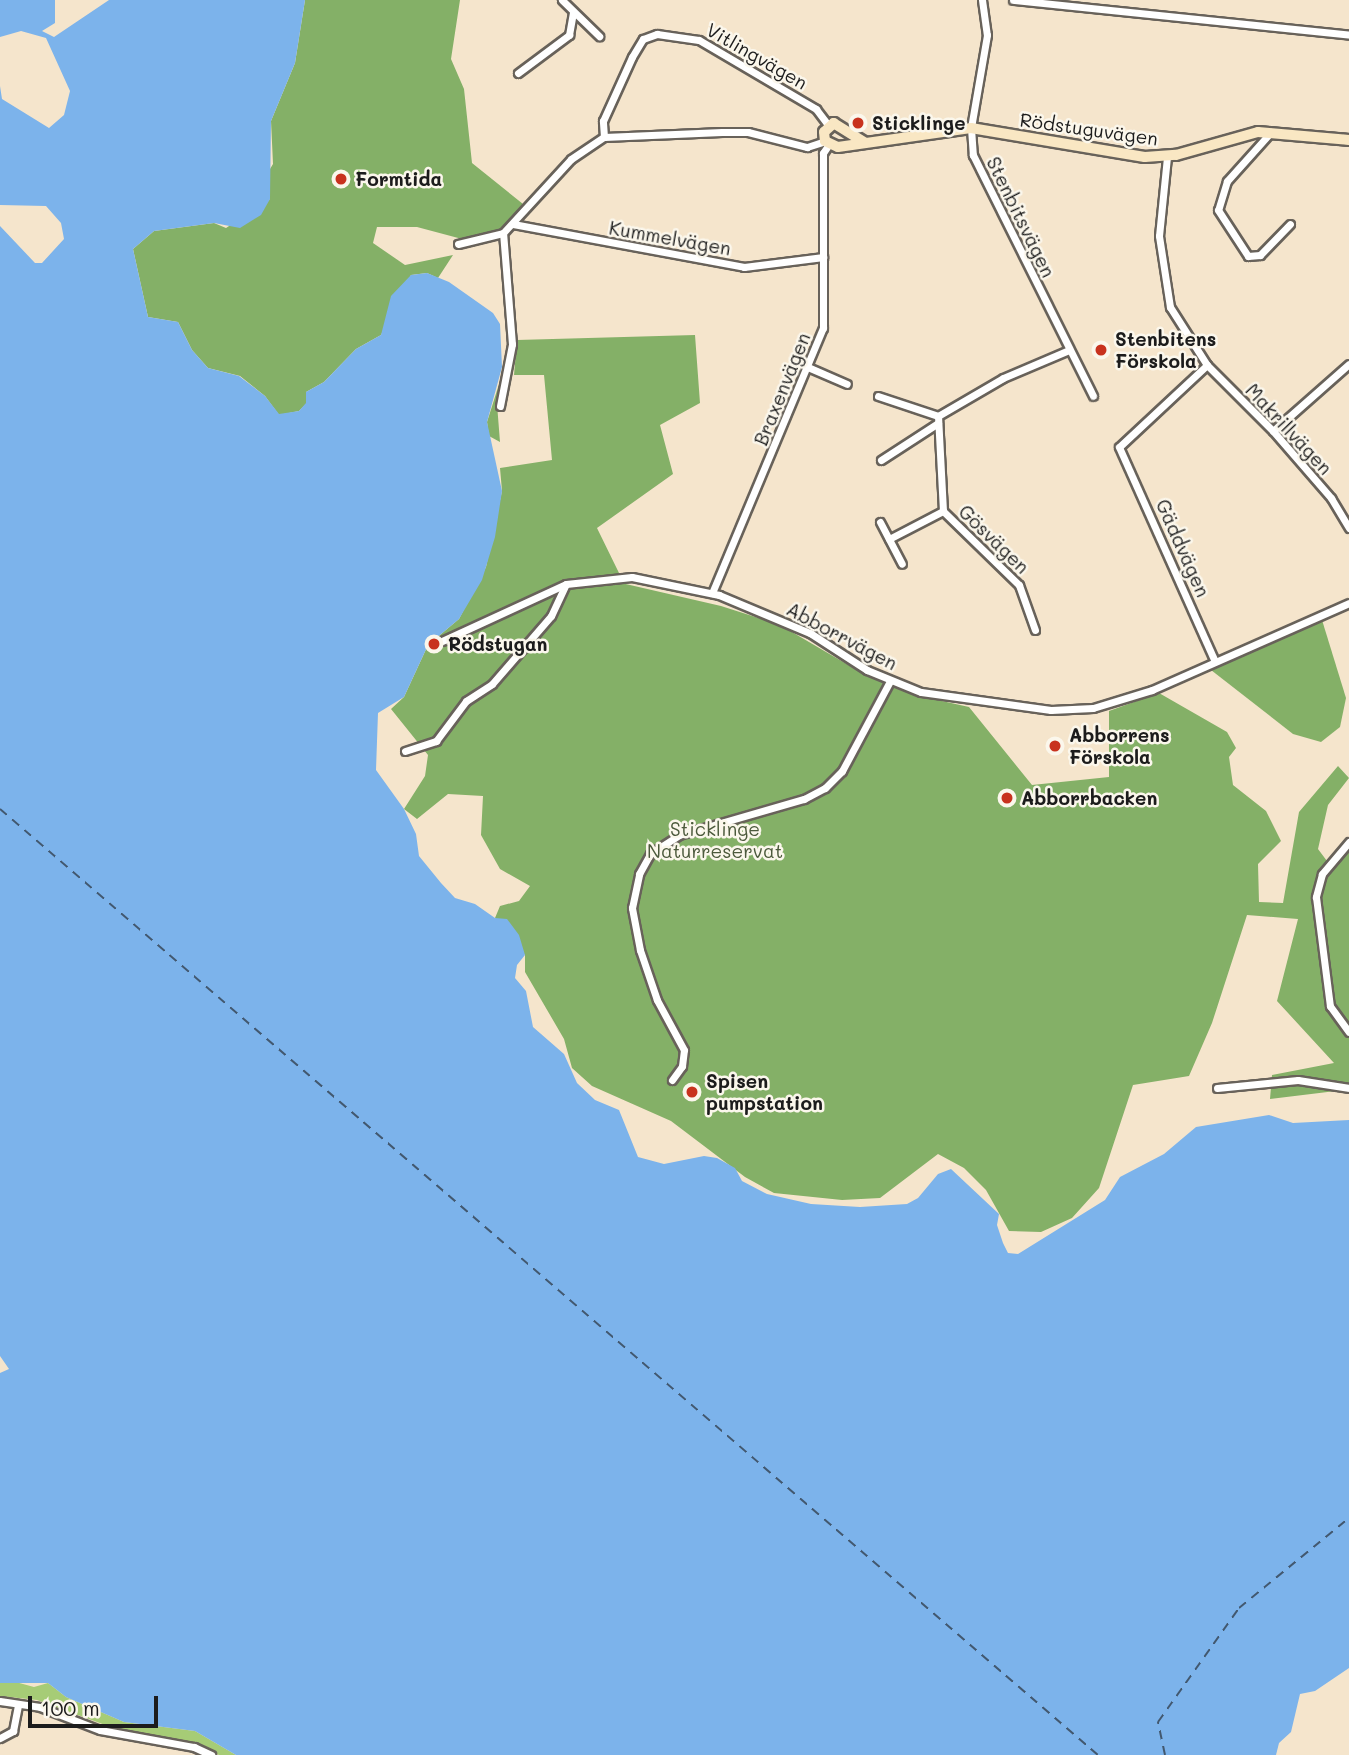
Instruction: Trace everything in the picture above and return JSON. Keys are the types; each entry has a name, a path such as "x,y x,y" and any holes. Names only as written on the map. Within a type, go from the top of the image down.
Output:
{"street":[{"path":"562,0 599,36"},
{"name":"Stenbitsvägen","path":"982,0 987,34 971,128 972,155 1093,396"},
{"path":"1013,0 1349,35"},
{"path":"1128,0 1128,12"},
{"path":"518,73 569,35 573,12"},
{"name":"Vitlingvägen","path":"604,137 603,121 632,57 643,39 657,34 699,40 816,109 828,125"},
{"path":"827,143 828,125 844,127 864,142"},
{"name":"Rödstuguvägen","path":"604,137 748,132 807,147 971,128 1086,149 1167,157 1243,134 1271,132 1349,140"},
{"path":"1271,132 1227,181 1218,209 1248,256 1260,255 1290,224"},
{"path":"458,244 503,233 571,159 604,137"},
{"name":"Braxenvägen","path":"712,593 810,368 823,328 827,291 823,257 823,153 827,143"},
{"name":"Makrillvägen","path":"1167,157 1158,236 1163,282 1170,307 1207,365 1273,431 1331,498 1349,528"},
{"name":"Kummelvägen","path":"513,224 744,267 823,257"},
{"path":"500,406 512,344 503,233"},
{"path":"881,460 938,419 1003,378 1069,350"},
{"path":"1273,431 1349,364"},
{"name":"Gäddvägen","path":"1207,365 1119,447 1216,662"},
{"path":"810,368 847,384"},
{"path":"878,396 938,419"},
{"name":"Gösvägen","path":"938,419 943,511 1019,585 1035,630"},
{"name":"Gösvägen","path":"889,539 943,511"},
{"path":"880,522 902,564"},
{"name":"Abborrvägen","path":"442,641 566,584 632,576 712,593 810,633 890,681 958,699 1051,710 1093,708 1152,690 1349,603"},
{"path":"405,751 436,741 466,701 492,684 551,616 566,584"},
{"path":"672,1080 682,1066 684,1050 657,1000 640,950 632,908 639,874 650,854 679,835 804,799 825,788 842,771 890,681"},
{"path":"1349,842 1322,874 1316,897 1330,1006 1349,1032"},
{"path":"1217,1088 1298,1080 1349,1088"},
{"path":"0,1701 40,1707 109,1733 194,1747 211,1755"},
{"path":"0,1738 13,1731 18,1705"}],"green space":[{"path":"305,0 460,0 451,59 464,89 472,163 523,204 495,238 465,246 462,239 417,227 377,227 373,243 405,265 453,255 438,278 427,273 411,275 381,335 356,349 324,382 306,392 307,403 299,411 279,415 265,396 240,376 208,368 192,350 178,322 148,317 133,249 154,231 214,223 226,228 270,199 267,174 273,164 271,121 295,63"},
{"name":"Sticklinge Naturreservat","path":"695,335 700,403 660,425 673,474 597,528 619,573 617,582 721,606 780,625 867,676 915,695 969,707 1032,785 1109,777 1109,711 1159,693 1227,732 1236,748 1229,757 1233,785 1266,811 1281,841 1258,864 1259,902 1283,903 1299,812 1338,766 1349,778 1328,805 1318,849 1327,861 1349,837 1349,1094 1344,1090 1270,1099 1272,1075 1334,1063 1277,1001 1298,919 1247,915 1212,1023 1189,1076 1133,1085 1099,1188 1072,1218 1041,1232 1009,1231 986,1190 964,1168 938,1154 880,1198 842,1200 774,1193 745,1177 671,1121 592,1086 572,1068 564,1039 525,972 525,955 495,918 500,906 519,901 530,886 500,869 481,835 483,796 448,794 417,819 404,809 425,776 428,755 391,709 404,697 428,645 459,619 486,567 502,491 500,468 552,460 544,375 514,375 517,340"},
{"path":"507,359 497,404 500,442 489,436 487,422"},
{"path":"1322,620 1346,698 1340,727 1321,742 1293,734 1211,670"},
{"path":"12,1681 34,1687 48,1683 66,1697 124,1722 195,1731 236,1755 219,1755 198,1744 127,1733 37,1700 0,1696 0,1683"}],"water":[{"path":"0,0 55,0 55,23 42,31 54,37 109,0 305,0 295,63 271,121 270,199 261,215 240,228 214,223 154,231 133,249 148,317 178,322 192,350 208,368 239,376 265,396 279,414 299,411 306,403 306,392 324,382 356,349 381,335 391,296 411,275 427,273 449,282 493,313 500,324 502,367 487,422 502,491 495,537 482,580 459,619 428,645 404,697 378,713 376,770 404,809 416,834 419,856 441,883 455,898 475,904 495,918 507,919 519,935 525,955 517,965 515,978 526,991 533,1027 564,1054 577,1083 595,1100 619,1110 638,1157 664,1164 704,1156 717,1158 735,1168 742,1181 767,1194 811,1204 860,1207 907,1204 918,1198 938,1174 951,1169 999,1214 997,1225 1003,1243 1008,1253 1018,1254 1105,1200 1120,1177 1164,1154 1196,1127 1269,1115 1293,1123 1349,1120 1349,1668 1315,1691 1300,1694 1291,1732 1279,1743 1276,1755 236,1755 195,1731 124,1722 66,1697 48,1683 0,1683 0,1373 9,1369 0,1356 0,226 35,263 42,263 64,239 61,223 46,206 0,205 0,86 2,99 49,128 64,115 70,91 46,38 21,31 0,37"}],"ferry route":[{"path":"0,809 1098,1755"},
{"path":"1165,1755 1158,1722 1239,1608 1349,1518"}],"place":[{"name":"Sticklinge","path":"858,123"},
{"name":"Formtida","path":"341,179"},
{"name":"Stenbitens Förskola","path":"1101,350"},
{"name":"Rödstugan","path":"434,644"},
{"name":"Abborrens Förskola","path":"1055,746"},
{"name":"Abborrbacken","path":"1007,798"},
{"name":"Spisen pumpstation","path":"692,1092"}]}
